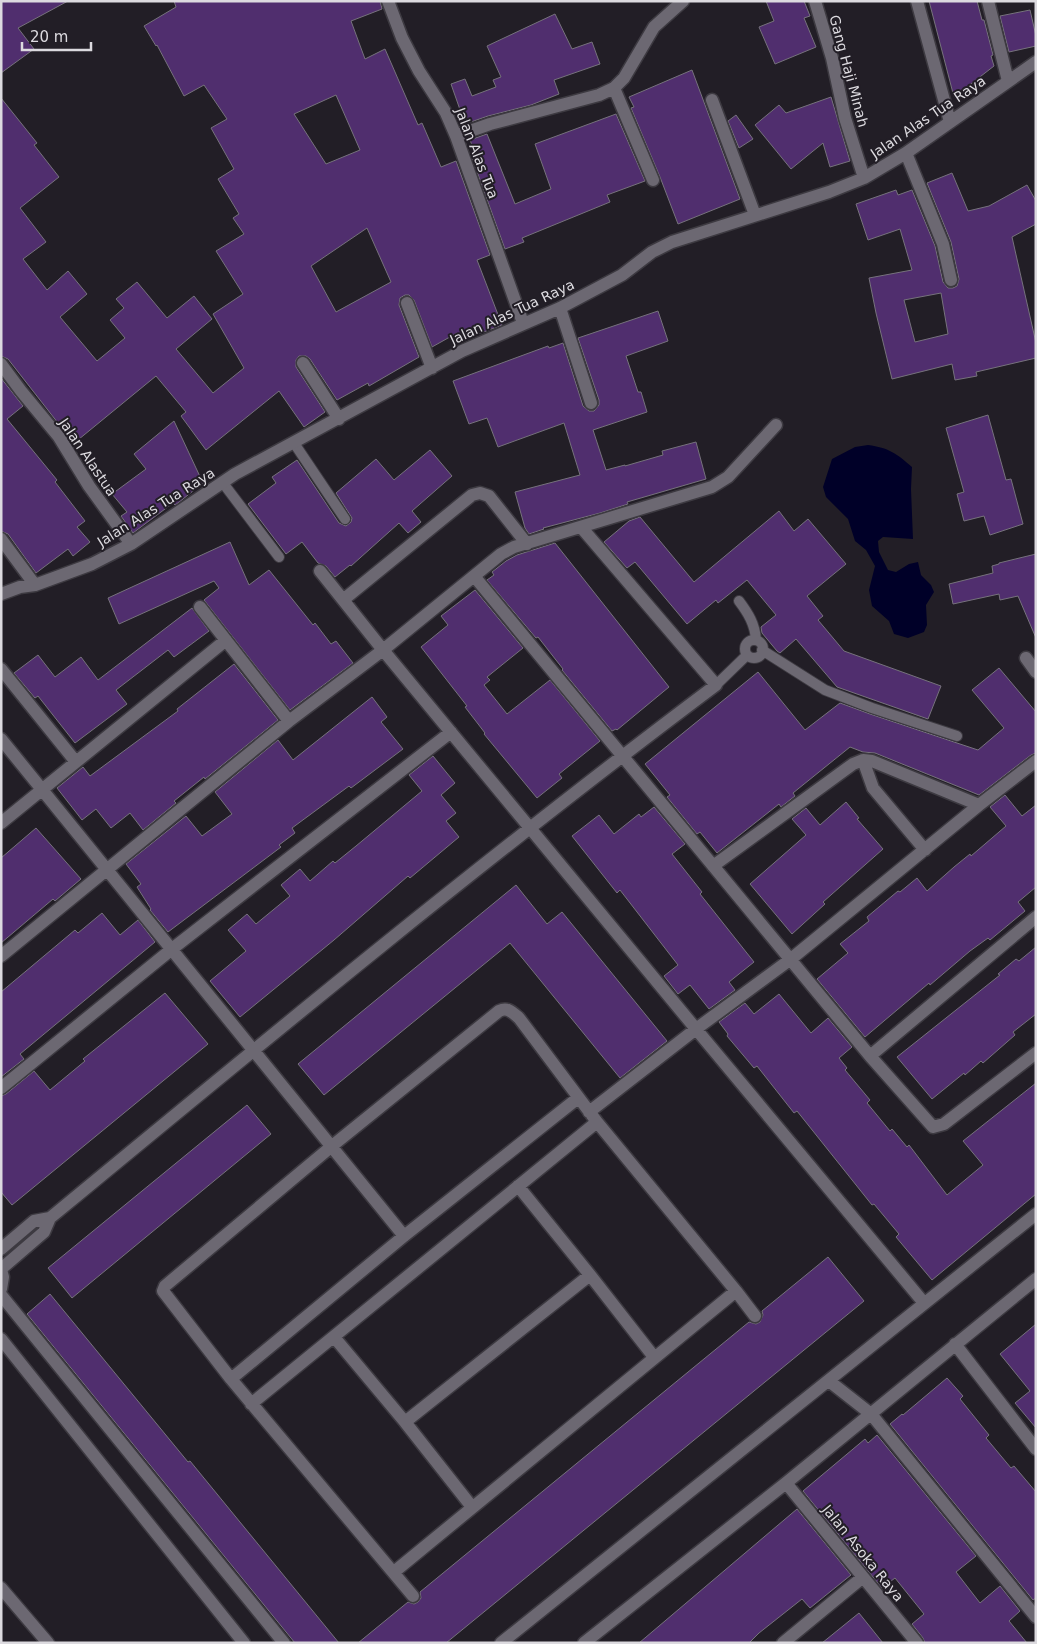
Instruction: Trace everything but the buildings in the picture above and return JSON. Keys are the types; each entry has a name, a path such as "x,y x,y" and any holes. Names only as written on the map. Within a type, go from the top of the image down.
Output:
{"street":[{"name":"Jalan Alas Tua","path":"388,1 402,38 419,71 440,102 456,136 523,323"},
{"path":"456,136 490,124 599,94 614,88 624,78 654,27 683,1"},
{"name":"Gang Haji Minah","path":"815,1 832,58 844,118 864,178"},
{"path":"917,1 950,122"},
{"path":"988,1 1008,81"},
{"name":"Jalan Alas Tua Raya","path":"1,594 20,587 34,585 92,564 131,544 234,474 462,351 560,308 622,275 652,252 672,242 829,192 864,178 906,153 1036,62"},
{"path":"614,88 653,180"},
{"path":"712,100 755,215"},
{"path":"906,153 942,244 951,280"},
{"path":"408,303 432,368"},
{"path":"560,308 591,403"},
{"path":"303,362 339,419"},
{"name":"Jalan Alastua","path":"1,364 59,437 88,486 131,544"},
{"path":"1,956 289,721 383,650 501,554 514,547 712,487 728,477 776,425"},
{"path":"343,600 476,493 489,496 527,544"},
{"path":"1,1289 3,1277 1,1269 44,1232 50,1218 529,827 716,685 580,527"},
{"path":"1,539 34,585"},
{"path":"320,571 529,827 924,1303"},
{"path":"474,576 870,1056 933,1127 944,1124 1036,1053"},
{"path":"200,607 289,721"},
{"path":"1,823 44,790 226,640"},
{"path":"1026,658 1036,672"},
{"path":"1,669 76,762"},
{"path":"1,1088 172,949 451,732"},
{"path":"1,739 404,1236"},
{"path":"713,866 853,764 864,760 890,767 979,805"},
{"path":"864,760 866,772 873,788 925,850"},
{"path":"252,1404 518,1186 593,1117 696,1029 791,959 979,805 1036,761"},
{"path":"870,1056 1036,916"},
{"path":"413,1596 231,1379 164,1294 163,1288 332,1146 491,1018 504,1009 510,1010 519,1018 593,1117 736,1290 754,1316"},
{"path":"231,1379 404,1236 578,1098"},
{"path":"518,1186 590,1274 654,1357"},
{"path":"501,1643 1036,1214"},
{"path":"1,1249 34,1221 50,1218"},
{"path":"405,1422 590,1274"},
{"path":"584,1643 786,1483 1036,1279"},
{"path":"394,1572 736,1290"},
{"path":"1,1295 284,1643"},
{"path":"334,1337 405,1422 472,1507"},
{"path":"1,1339 244,1643"},
{"path":"955,1344 1034,1443"},
{"path":"829,1381 871,1414 1036,1617"},
{"name":"Jalan Asoka Raya","path":"786,1483 917,1643"},
{"path":"783,1643 863,1577"},
{"path":"1,1588 48,1643"}],"lane":[{"path":"294,443 345,520"},
{"path":"223,483 279,557"},
{"path":"739,601 750,616 756,632 756,640"},
{"path":"756,640 761,644 760,656 750,657 744,649 747,642 756,640"},
{"path":"762,650 825,690 872,708 957,736"},
{"path":"716,685 747,655"}],"water":[{"path":"868,445 892,452 912,467 913,539 883,537 878,541 879,552 888,570 896,572 909,564 918,562 921,575 931,585 934,592 926,605 927,625 924,632 908,638 894,634 889,621 872,606 869,590 875,566 866,550 855,541 848,519 826,497 823,487 832,459 855,447"}]}
